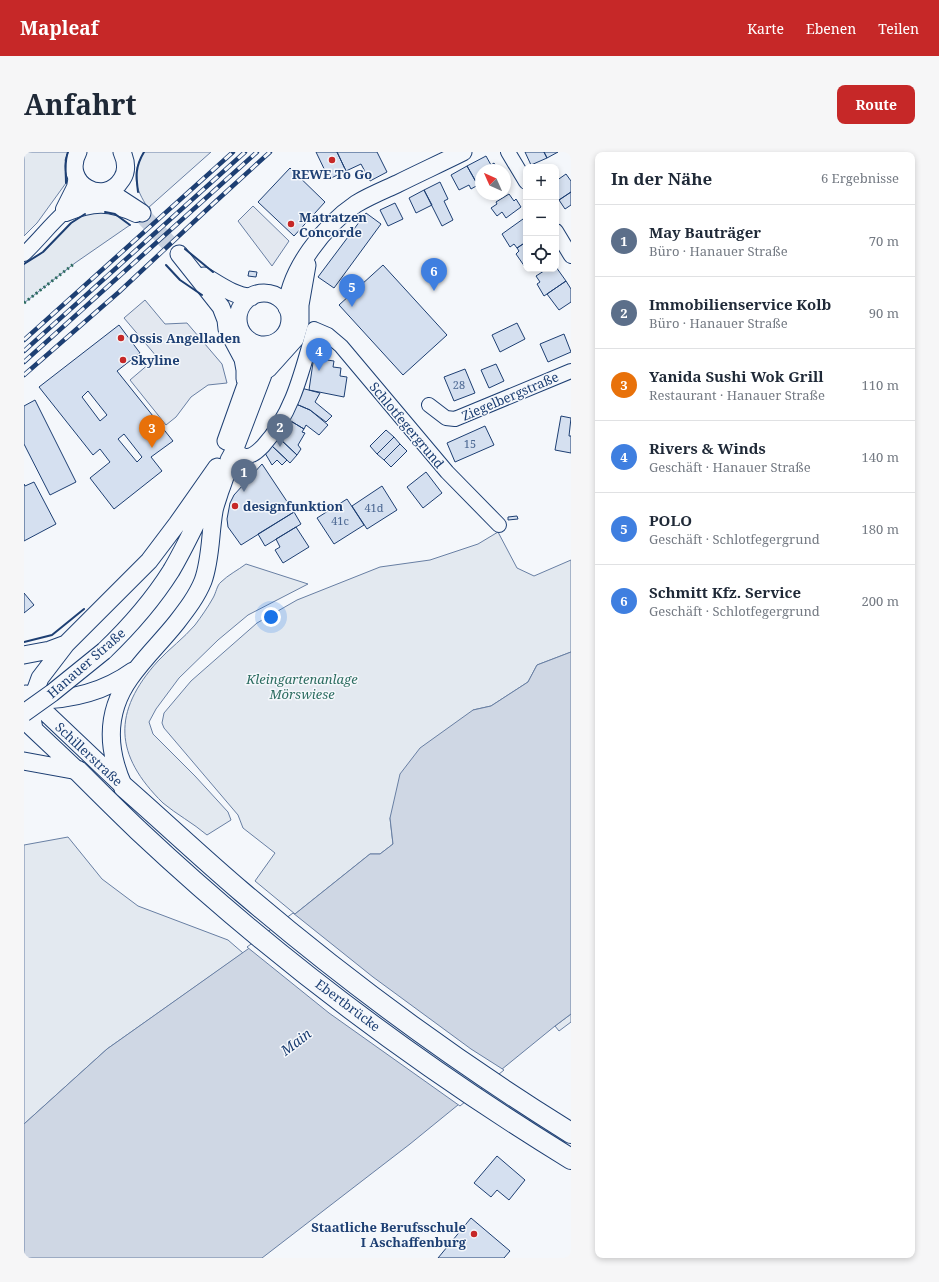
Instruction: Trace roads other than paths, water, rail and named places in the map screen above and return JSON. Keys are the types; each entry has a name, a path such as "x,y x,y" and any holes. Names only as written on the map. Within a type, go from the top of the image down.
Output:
{"highway":[{"name":"Schillerstraße","path":"78,771 140,831"},
{"name":"Schillerstraße","path":"124,787 156,815"},
{"name":"Ebertbrücke","path":"156,815 241,892 373,997 470,1067 571,1133"},
{"name":"Ebertbrücke","path":"140,831 237,917 353,1010 450,1081 571,1160"}],"main road":[{"path":"78,152 74,169 76,176 87,189 116,196 142,213 127,186 126,161"},
{"path":"270,295 300,265 333,223 356,204 463,152"},
{"path":"100,192 116,186 126,161"},
{"path":"264,372 295,339 298,330 300,305 310,251"},
{"path":"238,316 233,306 204,276 183,258 221,307 226,320 227,329 243,359 245,370 244,390"},
{"path":"251,297 242,305 238,316 238,322 243,335 255,344 269,344 276,342 285,333 288,327 289,314 287,301 300,265"},
{"path":"204,276 237,295 251,297 263,294 277,297 287,308"},
{"name":"Hanauer Straße","path":"29,710 52,694 104,651 132,624 171,570 234,451 271,350 276,342"},
{"name":"Hanauer Straße","path":"194,527 252,368 255,344"},
{"path":"124,787 117,772 111,739 115,707 130,677 187,610 203,581 207,565 214,510 234,451"},
{"path":"29,710 40,678 66,644 148,561 168,536 217,467"},
{"path":"24,655 50,650 66,644"},
{"path":"29,710 51,700 71,698 108,686 141,664"},
{"name":"Schillerstraße","path":"29,710 78,771"},
{"name":"Schillerstraße","path":"29,710 124,787"},
{"path":"24,761 78,771"}],"street":[{"path":"510,155 523,177"},
{"path":"58,218 74,187 76,176"},
{"path":"24,254 74,203 84,196 100,192"},
{"path":"58,218 89,207 107,206 115,207 138,216"},
{"path":"559,236 571,256"},
{"name":"Schlotfegergrund","path":"234,451 245,456 252,455 266,442 281,422 288,411 299,382 314,329 328,335 340,346 447,472 499,525"},
{"name":"Ziegelbergstraße","path":"429,405 446,418 455,419 571,371"}],"water":[{"name":"Main","path":"571,652 571,1014 410,1144 262,1258 24,1258 24,1124 107,1049 255,944 370,854 380,854 393,844 390,818 400,774 420,748 473,710 491,706 528,682 537,665"}],"tunnel":[{"path":"142,213 179,254"}],"railway":[{"path":"24,340 233,152"},
{"path":"24,351 245,152"},
{"path":"24,362 257,152"},
{"path":"24,375 119,292 270,152"}],"place":[{"name":"REWE To Go","path":"332,160"},
{"name":"Matratzen Concorde","path":"291,224"},
{"name":"Schmitt Kfz. Service","path":"434,291"},
{"name":"POLO","path":"352,307"},
{"name":"Ossis Angelladen","path":"121,338"},
{"name":"Skyline","path":"123,360"},
{"name":"Rivers & Winds","path":"319,371"},
{"name":"Immobilienservice Kolb","path":"280,447"},
{"name":"Yanida Sushi Wok Grill","path":"152,448"},
{"name":"May Bauträger","path":"244,492"},
{"name":"designfunktion","path":"235,506"},
{"name":"Staatliche Berufsschule I Aschaffenburg","path":"474,1234"}],"park label":[{"name":"Kleingartenanlage Mörswiese","path":"302,686"}]}
